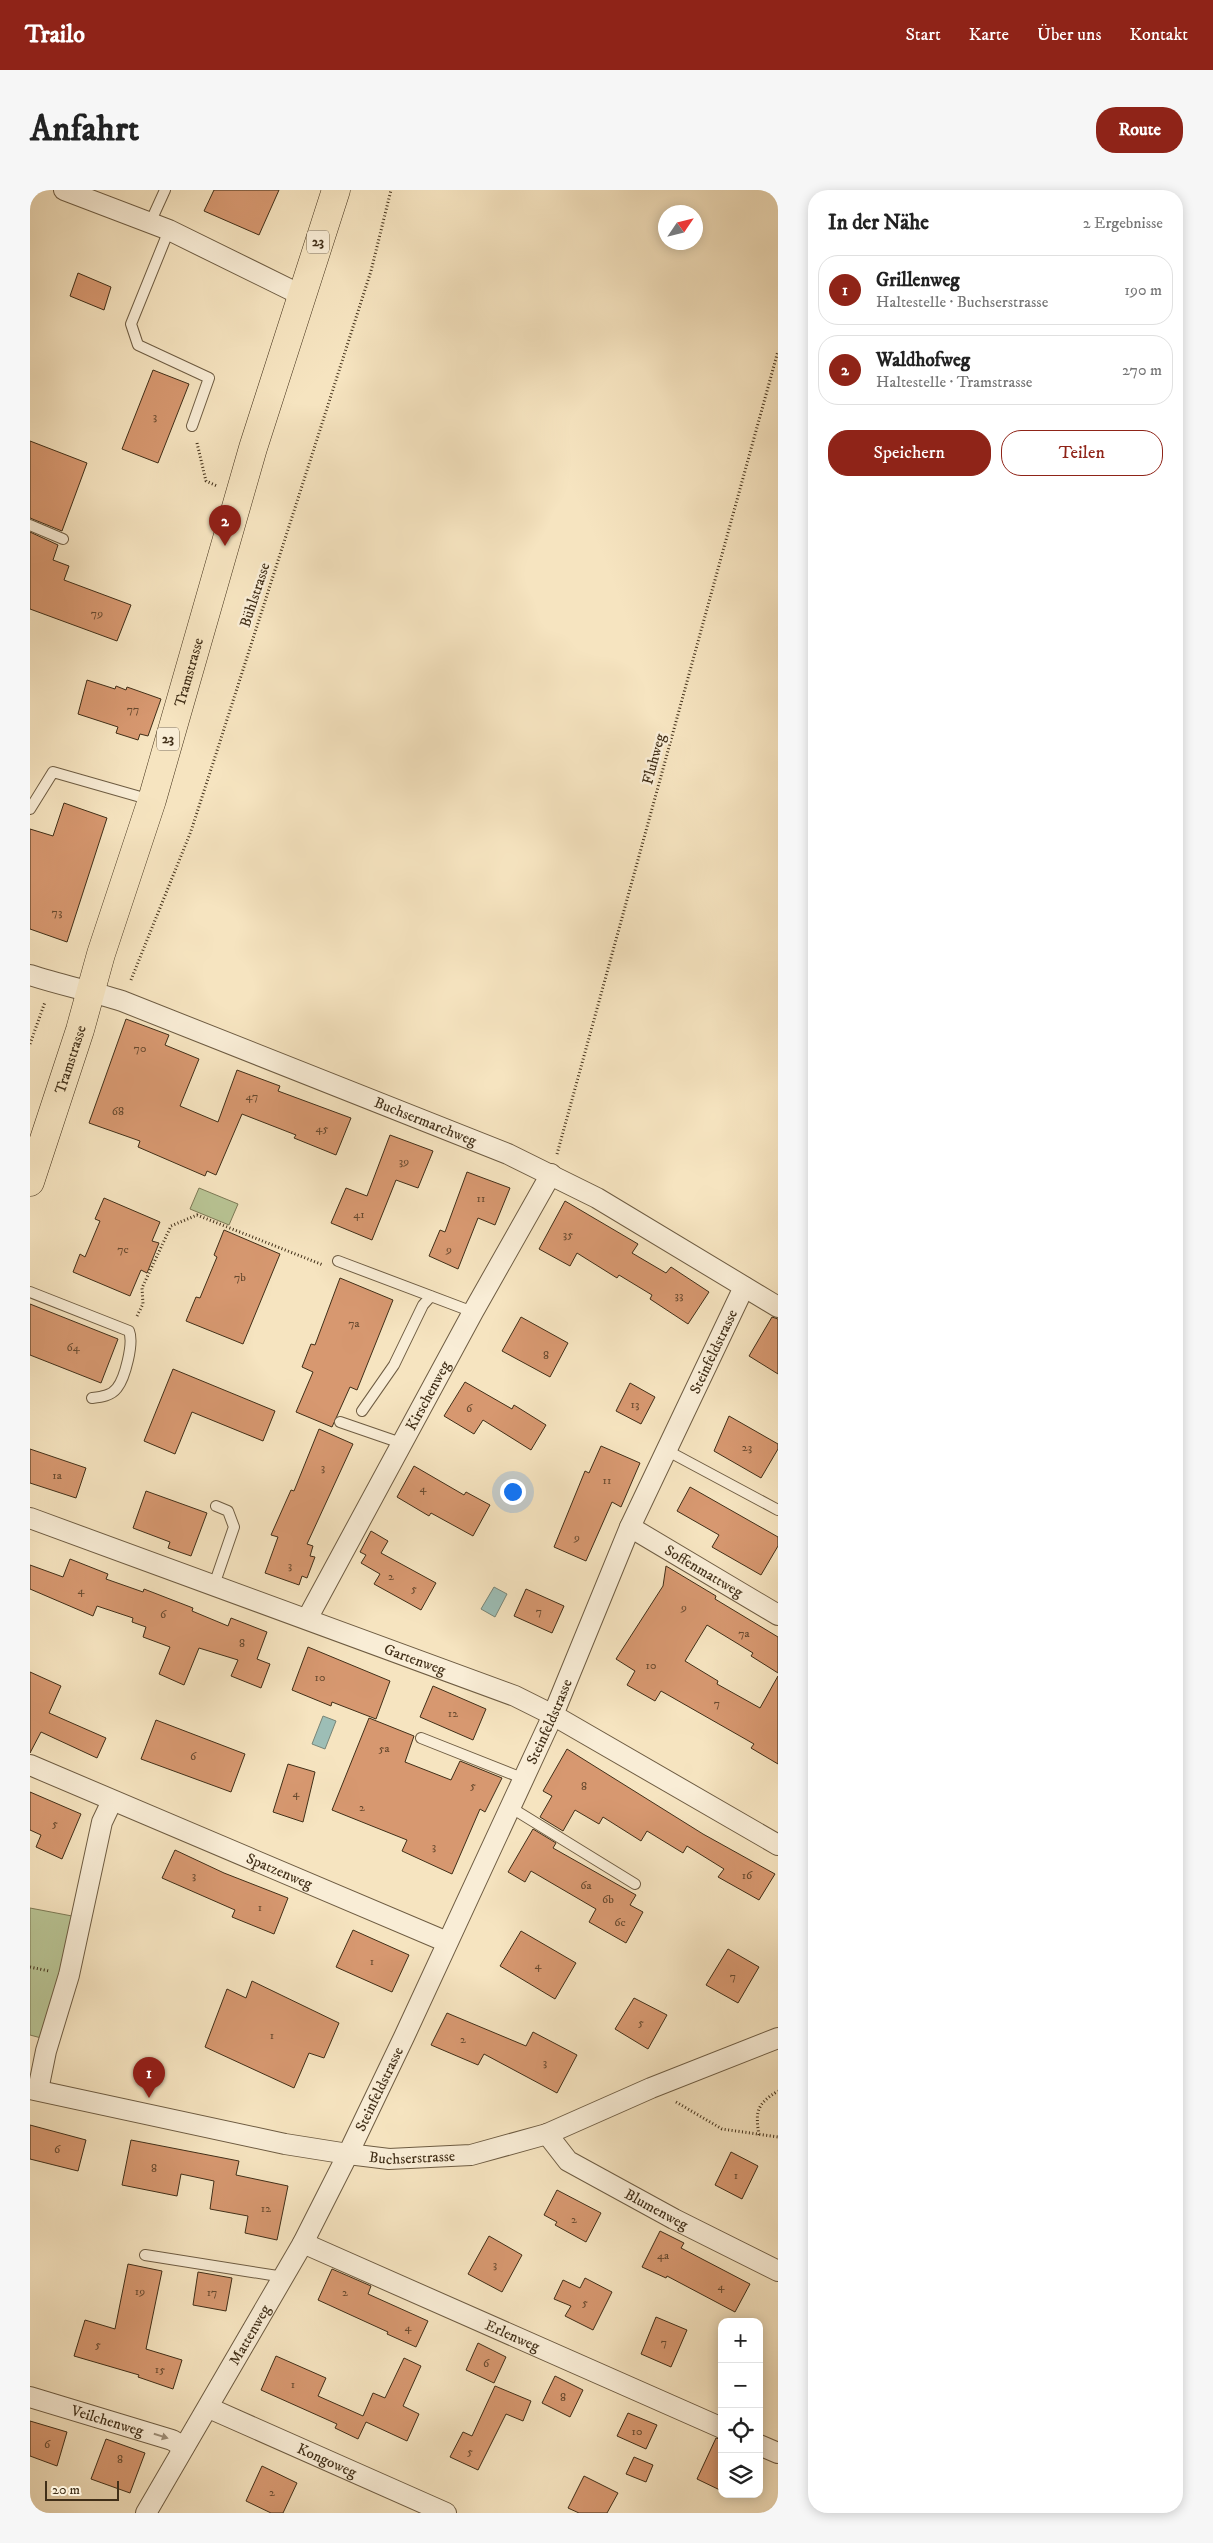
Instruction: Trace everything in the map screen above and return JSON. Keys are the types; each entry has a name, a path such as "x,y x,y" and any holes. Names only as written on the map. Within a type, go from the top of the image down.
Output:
{"main road":[{"name":"Tramstrasse","path":"30,1182 91,992 100,954 152,800 183,686 240,496 301,294 336,190"}],"street":[{"path":"64,190 169,230 301,294"},
{"name":"Buchsermarchweg","path":"30,975 122,1002 508,1154 597,1198 778,1307"},
{"name":"Kirschenweg","path":"307,1619 401,1443 551,1174"},
{"name":"Steinfeldstrasse","path":"348,2154 552,1715 630,1527 744,1287"},
{"name":"Gartenweg","path":"30,1518 515,1696 552,1715 778,1845"},
{"name":"Soffenmattweg","path":"630,1527 778,1615"},
{"name":"Spatzenweg","path":"30,1765 446,1942"},
{"path":"34,2090 69,1975 102,1822 112,1801"},
{"name":"Buchserstrasse","path":"34,2090 285,2144 348,2154 390,2159 471,2155 547,2134 651,2088 778,2038"},
{"name":"Blumenweg","path":"547,2134 568,2161 674,2219 778,2271"},
{"name":"Mattenweg","path":"146,2513 284,2277 348,2154"},
{"name":"Erlenweg","path":"303,2243 718,2426"},
{"name":"Veilchenweg","path":"30,2397 172,2440 184,2447"},
{"name":"Kongoweg","path":"208,2408 446,2513"},
{"path":"763,2447 778,2453"}],"lane":[{"path":"150,223 165,190"},
{"path":"169,230 131,324 138,345 209,378 192,426"},
{"path":"30,526 63,539"},
{"path":"30,809 53,772 152,800"},
{"path":"338,1261 473,1312"},
{"path":"30,1292 129,1331 132,1339 131,1348 117,1388 106,1397 92,1398"},
{"path":"362,1411 394,1365 423,1305 431,1296"},
{"path":"340,1422 401,1443"},
{"path":"666,1450 778,1510"},
{"path":"214,1585 234,1527 228,1511 216,1506"},
{"path":"421,1738 522,1778"},
{"path":"510,1807 634,1884"},
{"path":"145,2255 284,2277"}],"path":[{"name":"Bühlstrasse","path":"122,1002 191,831 371,271 391,190"},
{"name":"Fluhweg","path":"551,1174 778,351"},
{"path":"192,426 206,481 240,496"},
{"path":"30,1044 52,982"},
{"path":"129,1331 143,1304 142,1288 171,1226 197,1216 324,1266"},
{"path":"651,2088 722,2129 778,2137"},
{"path":"760,2135 756,2116 762,2100 778,2091"}],"green space":[{"path":"199,1188 238,1204 229,1225 190,1209"},
{"path":"30,1908 72,1916 45,2039 30,2035"}],"water":[{"path":"494,1587 507,1594 495,1617 481,1609"},
{"path":"323,1716 336,1721 325,1749 312,1744"}],"building":[{"path":"214,190 279,190 259,235 204,211"},
{"path":"78,273 111,287 104,310 70,296"},
{"path":"153,370 189,384 158,463 122,449"},
{"path":"30,441 87,463 62,531 30,518"},
{"path":"30,532 58,545 53,560 69,566 64,580 131,605 117,641 30,609"},
{"path":"87,680 115,689 116,686 126,690 127,687 161,699 148,736 140,734 138,740 116,733 118,727 78,714"},
{"path":"64,803 107,818 67,942 30,929 30,829 53,836"},
{"path":"126,1019 169,1035 165,1045 199,1059 180,1106 218,1122 237,1070 280,1086 278,1091 351,1118 336,1155 294,1138 296,1135 242,1114 216,1175 207,1171 205,1176 138,1147 140,1141 89,1123"},
{"path":"390,1135 433,1151 418,1188 396,1180 372,1240 331,1223 346,1188 367,1196"},
{"path":"467,1172 510,1188 495,1225 478,1218 458,1269 429,1256 440,1230 445,1232"},
{"path":"104,1198 160,1222 152,1241 159,1243 147,1273 141,1270 130,1296 73,1272 80,1254 85,1257 100,1221 95,1219"},
{"path":"565,1201 638,1244 632,1253 666,1273 671,1267 709,1292 688,1324 650,1299 652,1295 619,1275 617,1278 577,1253 570,1266 539,1249"},
{"path":"224,1230 280,1254 243,1344 186,1321 196,1297 200,1298 217,1257 214,1255"},
{"path":"340,1278 393,1300 357,1390 350,1387 332,1427 296,1412 313,1372 302,1367 311,1344 315,1345"},
{"path":"30,1304 118,1339 101,1383 30,1355"},
{"path":"521,1317 568,1343 550,1377 502,1351"},
{"path":"772,1317 778,1319 778,1374 749,1356"},
{"path":"173,1369 275,1411 263,1441 192,1412 175,1454 144,1441"},
{"path":"465,1382 512,1409 514,1405 546,1425 531,1450 483,1420 474,1434 444,1416"},
{"path":"630,1383 655,1397 641,1424 616,1411"},
{"path":"729,1416 778,1444 778,1449 761,1478 714,1451"},
{"path":"319,1429 353,1444 307,1544 313,1546 310,1556 315,1557 307,1578 302,1576 299,1585 265,1573 278,1537 271,1535 291,1490 294,1491"},
{"path":"601,1446 640,1463 621,1507 612,1502 586,1561 554,1547 585,1471 589,1473"},
{"path":"30,1449 86,1468 76,1498 30,1483"},
{"path":"414,1466 464,1495 466,1492 490,1505 473,1536 431,1513 429,1516 397,1497"},
{"path":"690,1487 778,1537 778,1546 761,1575 712,1547 719,1535 677,1511"},
{"path":"146,1491 207,1513 191,1556 168,1548 170,1542 133,1528"},
{"path":"371,1531 388,1541 381,1553 436,1583 421,1610 374,1584 380,1574 361,1563 366,1555 360,1552"},
{"path":"70,1559 108,1574 106,1579 143,1592 144,1589 193,1608 192,1611 228,1626 231,1618 267,1632 257,1659 270,1664 261,1688 231,1676 238,1660 199,1648 184,1685 159,1674 170,1647 143,1637 146,1627 132,1622 133,1618 97,1606 93,1616 30,1589 30,1565 63,1577"},
{"path":"666,1566 716,1596 715,1599 778,1637 778,1673 751,1656 753,1653 707,1625 685,1661 718,1681 717,1684 760,1708 778,1676 778,1764 751,1748 754,1744 661,1691 655,1701 627,1685 635,1671 616,1659 663,1586"},
{"path":"526,1589 564,1606 552,1633 514,1616"},
{"path":"308,1647 390,1681 376,1719 332,1702 331,1706 292,1690"},
{"path":"30,1672 61,1686 49,1713 106,1738 97,1758 41,1732 30,1753"},
{"path":"433,1686 486,1709 473,1740 420,1717"},
{"path":"369,1718 414,1736 405,1762 451,1780 460,1761 502,1778 485,1812 480,1809 452,1874 402,1851 407,1840 332,1810"},
{"path":"156,1720 245,1754 231,1792 141,1759"},
{"path":"567,1749 703,1834 775,1874 759,1900 718,1877 724,1869 687,1846 683,1853 647,1831 641,1841 603,1817 599,1824 575,1810 563,1831 540,1817 552,1796 543,1791"},
{"path":"288,1764 315,1772 303,1822 273,1812"},
{"path":"30,1792 81,1814 62,1859 36,1847 41,1835 30,1830"},
{"path":"533,1829 556,1843 553,1848 636,1895 630,1905 643,1912 626,1943 589,1922 596,1909 531,1871 525,1882 508,1872"},
{"path":"175,1850 224,1873 288,1898 274,1934 232,1917 235,1910 162,1878"},
{"path":"353,1930 409,1955 392,1992 336,1967"},
{"path":"521,1931 576,1963 555,1999 500,1966"},
{"path":"728,1949 759,1967 738,2003 706,1985"},
{"path":"252,1981 339,2023 324,2058 309,2053 294,2088 205,2047 227,1989 246,1998"},
{"path":"634,1998 667,2015 648,2049 615,2029"},
{"path":"447,2013 526,2046 533,2032 577,2055 557,2093 484,2054 478,2065 431,2045"},
{"path":"30,2125 86,2140 78,2171 30,2159"},
{"path":"131,2140 239,2161 236,2175 288,2186 277,2240 245,2233 248,2216 210,2209 214,2181 181,2174 177,2196 122,2185"},
{"path":"731,2152 758,2166 742,2199 715,2185"},
{"path":"557,2190 601,2213 586,2242 555,2225 557,2222 544,2215"},
{"path":"660,2231 684,2243 681,2248 750,2284 735,2312 667,2276 666,2278 642,2267"},
{"path":"489,2236 522,2255 502,2292 468,2274"},
{"path":"128,2264 162,2271 146,2349 182,2360 173,2389 138,2377 139,2375 74,2356 85,2320 115,2329"},
{"path":"332,2269 371,2286 368,2294 428,2321 416,2347 318,2300"},
{"path":"198,2272 232,2278 226,2311 193,2305"},
{"path":"585,2278 612,2292 593,2330 565,2316 571,2306 554,2299 563,2280 580,2288"},
{"path":"656,2317 687,2330 671,2367 641,2354"},
{"path":"478,2343 506,2357 494,2383 466,2370"},
{"path":"276,2356 326,2378 318,2396 363,2416 373,2393 385,2398 404,2358 421,2366 403,2406 419,2414 407,2441 366,2422 358,2439 335,2428 337,2424 261,2390"},
{"path":"555,2376 583,2390 570,2417 542,2403"},
{"path":"495,2386 531,2401 523,2421 506,2414 478,2470 450,2457 463,2432 472,2436"},
{"path":"628,2413 657,2425 646,2449 617,2436"},
{"path":"30,2421 67,2432 57,2466 30,2456"},
{"path":"716,2438 718,2439 718,2489 697,2479"},
{"path":"106,2439 145,2453 130,2493 91,2479"},
{"path":"634,2457 653,2465 646,2482 626,2474"},
{"path":"262,2466 297,2483 283,2513 271,2513 246,2501"},
{"path":"584,2476 618,2493 607,2513 579,2513 568,2508"}],"place":[{"name":"Waldhofweg","path":"225,546"},
{"name":"Grillenweg","path":"149,2098"}]}
